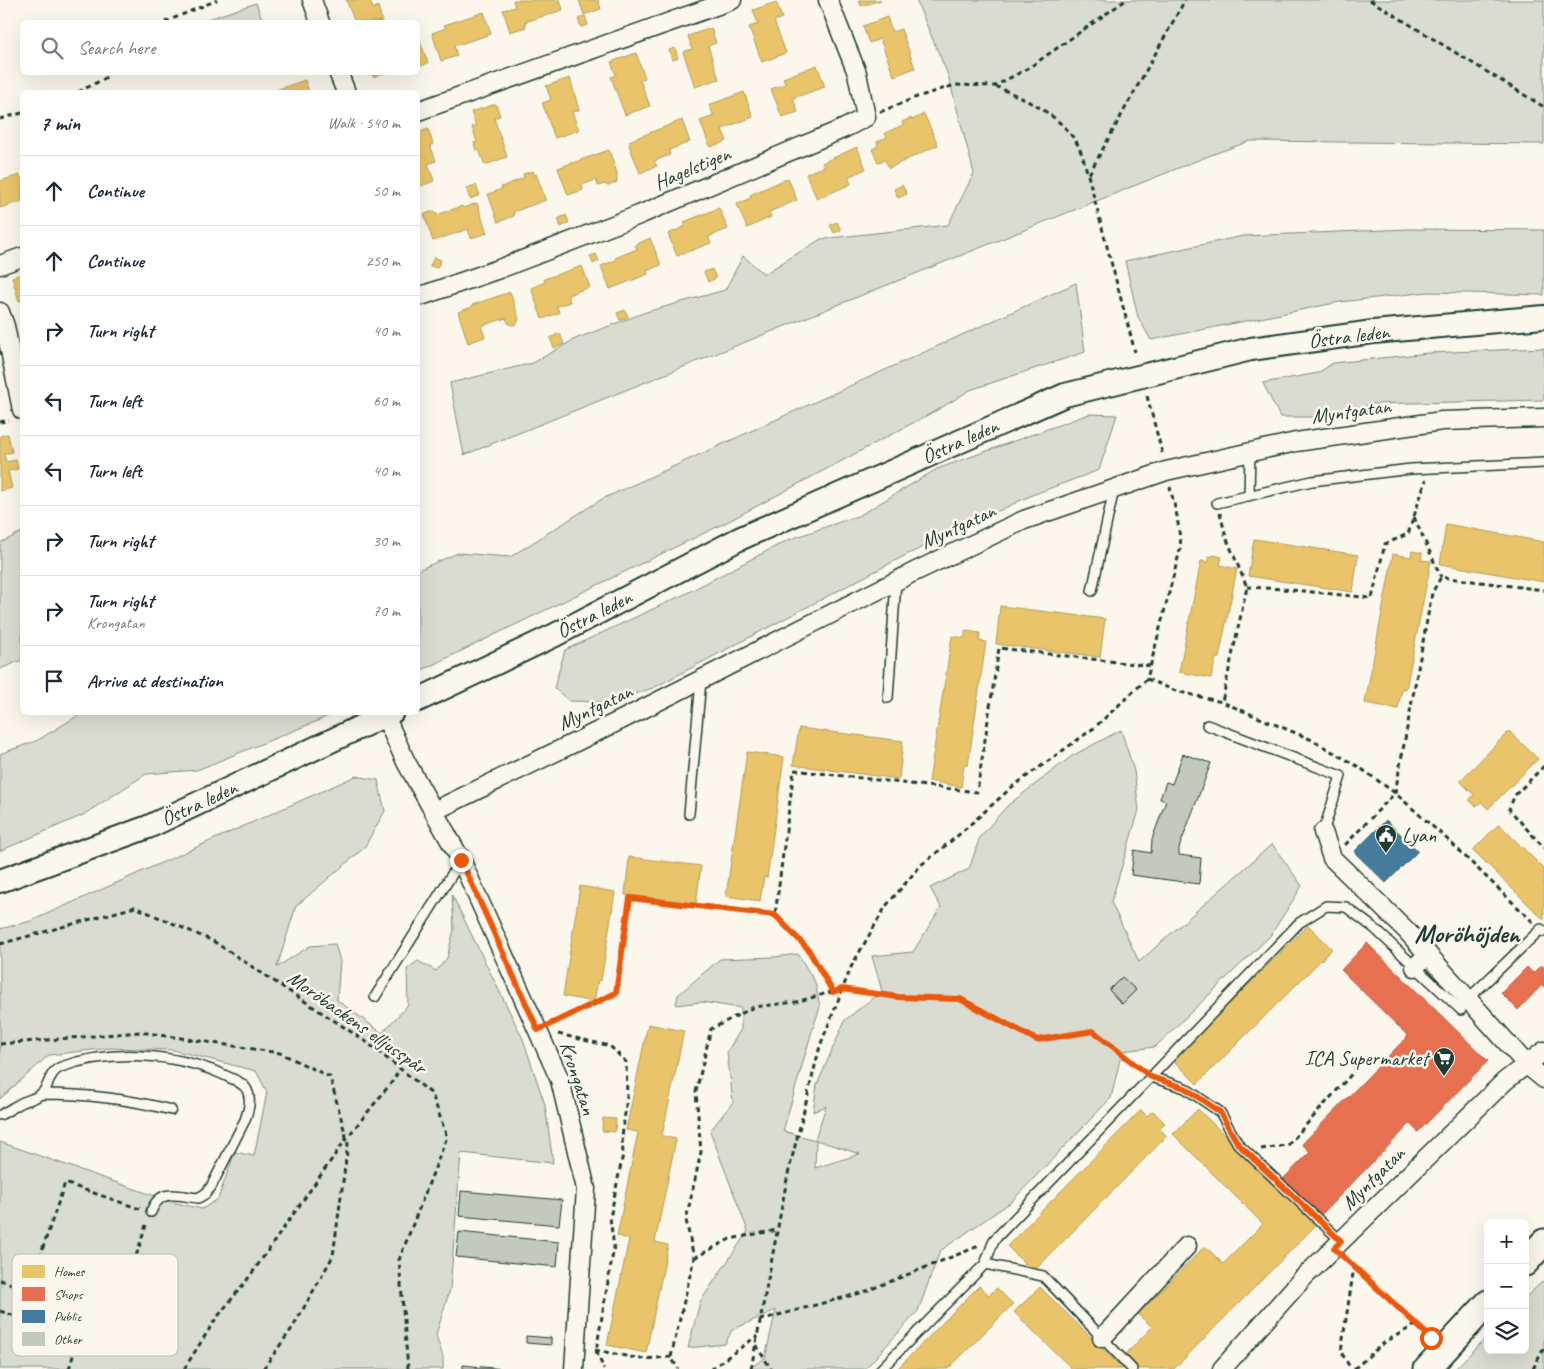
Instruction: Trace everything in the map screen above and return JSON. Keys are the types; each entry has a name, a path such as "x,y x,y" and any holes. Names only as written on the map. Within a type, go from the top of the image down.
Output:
{"main road":[{"path":"1529,1259 1544,1242"},
{"path":"1427,1369 1484,1307"}],"street":[{"path":"312,0 319,20"},
{"path":"420,110 732,0"},
{"path":"828,0 857,73 866,117"},
{"path":"339,75 345,90"},
{"name":"Hagelstigen","path":"420,296 499,269 639,216 846,128 866,117"},
{"path":"0,266 20,258"},
{"path":"0,312 5,326 20,400"},
{"name":"Östra leden","path":"420,699 555,634 739,539 1065,395 1251,349 1373,332 1544,317"},
{"name":"Myntgatan","path":"434,811 701,680 896,581 1024,520 1166,470 1296,442 1442,422 1544,418"},
{"name":"Östra leden","path":"0,881 148,827 387,715"},
{"name":"Krongatan","path":"389,715 406,762 461,860 560,1080 586,1189 574,1369"},
{"path":"1322,832 1332,858 1428,954 1464,1004 1544,1079"},
{"path":"1415,967 1428,954"},
{"name":"Myntgatan","path":"1222,1369 1302,1279 1337,1244 1505,1081 1544,1051"},
{"path":"1102,1338 1186,1246"}],"lane":[{"path":"1248,496 1250,452"},
{"path":"1217,503 1312,481 1430,467 1544,463"},
{"path":"1092,591 1114,489"},
{"path":"888,698 896,581"},
{"path":"689,814 701,680"},
{"path":"1207,725 1342,776 1322,832"},
{"path":"375,997 461,860"},
{"path":"881,1369 985,1264 994,1240 1299,923 1326,906 1346,907 1374,928 1415,967 1464,1004 1542,930"},
{"path":"42,1094 50,1077 57,1068 96,1058 121,1056 171,1059 188,1063 214,1070 240,1083 247,1089 250,1099 245,1120 205,1194 198,1198 179,1194 167,1195 159,1199 151,1212"},
{"path":"1151,1077 1185,1088 1220,1112 1238,1144 1337,1244"},
{"path":"0,1115 42,1094 115,1098 142,1102 171,1110"},
{"path":"985,1264 1043,1276 1132,1369"}],"path":[{"path":"170,20 217,0"},
{"path":"995,86 1030,67 1126,0"},
{"path":"1088,175 1185,0"},
{"path":"1370,0 1544,107"},
{"path":"82,90 104,79 107,75"},
{"path":"866,117 917,97 955,85 995,86 1023,98 1052,115 1073,136 1082,155 1135,352"},
{"path":"0,120 20,114"},
{"path":"751,1369 788,1174 820,1046 852,965 886,906 920,865 955,838 1012,787 1094,728 1148,679 1180,546 1177,516 1147,396"},
{"path":"1247,587 1372,598 1385,544 1408,534 1430,467"},
{"path":"1217,503 1226,537 1247,587 1222,702"},
{"path":"1414,517 1441,577"},
{"path":"1441,577 1544,590"},
{"path":"1332,858 1395,793 1432,593 1441,577"},
{"path":"775,915 794,770 977,792 999,648 1151,666"},
{"path":"1148,679 1176,691 1222,702 1310,739 1359,767 1395,793 1448,840 1542,930"},
{"path":"1544,766 1515,795 1509,809 1544,848"},
{"path":"538,1030 616,993 630,898 775,915 808,949 833,992"},
{"name":"Moröbackens elljusspår","path":"0,944 135,907 213,941 365,1041 432,1094 447,1137 399,1260 408,1369"},
{"path":"678,1369 671,1357 694,1258 686,1220 701,1152 696,1092 711,1029 754,1007 796,1002 842,989 898,997 960,999 1037,1040 1093,1031 1151,1077"},
{"path":"538,1030 610,1046 626,1062 627,1097 622,1137 623,1154 610,1218 614,1247 596,1351 604,1369"},
{"path":"1246,1151 1288,1145 1365,1059"},
{"path":"184,1369 215,1320 250,1276 346,1139 392,1082 400,1069"},
{"path":"41,1254 65,1183 151,1212 137,1254"},
{"path":"694,1258 730,1239 777,1230"},
{"path":"760,1320 864,1292 994,1240"},
{"path":"1337,1244 1354,1267 1431,1338"},
{"path":"1354,1267 1341,1352 1352,1369 1385,1342 1417,1324"},
{"path":"0,1280 12,1284"},
{"path":"0,1311 12,1315"},
{"path":"711,1369 758,1336"},
{"path":"756,1345 771,1369"},
{"path":"575,1347 641,1359 671,1357"},
{"path":"1533,1369 1544,1348"},
{"path":"69,1369 73,1356"}],"shaded area":[{"path":"916,0 1544,0 1544,144 1250,141 464,455 450,383 533,363 575,339 646,312 725,290 743,256 764,274 821,239 948,225 974,173 948,75"},
{"path":"256,3 262,20 206,20"},
{"path":"1409,229 1544,230 1544,295 1428,292 1340,302 1151,340 1138,317 1125,261 1243,236"},
{"path":"1076,283 1085,352 970,390 941,408 725,523 420,671 420,569 458,553 510,557 602,499"},
{"path":"1544,348 1544,400 1368,404 1355,417 1280,417 1263,383 1318,373 1333,363 1429,353"},
{"path":"1089,414 1117,415 1099,470 1032,495 904,556 653,688 610,702 569,701 554,688 565,650 683,595 788,540 860,515 937,469"},
{"path":"20,533 20,661 0,669 0,543"},
{"path":"79,715 331,715 197,770 146,774 83,815 0,851 0,754 38,740"},
{"path":"1121,730 1134,771 1139,810 1111,902 1139,962 1272,844 1302,886 1270,936 1155,1047 1122,1051 1111,1098 1011,1202 940,1251 918,1311 865,1369 748,1369 765,1358 776,1310 732,1330 725,1344 688,1348 700,1302 748,1231 710,1131 733,1102 727,1052 741,1029 741,1008 701,1002 676,1005 678,995 720,959 775,957 798,954 815,982 820,1007 783,1131 815,1140 826,1106 813,1112 817,1085 845,1020 882,991 872,956 913,952 941,907 930,888 969,869 980,837 1007,806 1072,756","holes":["816,1140 860,1154 815,1168"]},
{"path":"356,776 378,780 385,811 364,848 296,906 277,967 310,946 335,944 340,961 337,1000 382,1033 408,1005 407,969 418,961 436,971 447,958 454,929 452,895 523,1039 545,1105 553,1163 461,1153 450,1289 436,1335 443,1357 443,1369 0,1369 0,1142 172,1202 202,1209 218,1199 235,1152 254,1156 267,1092 256,1071 173,1050 109,1048 49,1055 0,1099 0,929 31,921"},
{"path":"1542,1282 1544,1283 1544,1369 1455,1369 1484,1340 1484,1354 1529,1354 1529,1294"}],"building: Homes":[{"path":"346,0 370,0 373,9 378,6 382,20 354,20"},
{"path":"513,0 560,0 563,10 525,22 526,27 510,32 503,10 515,7"},
{"path":"579,0 598,0 601,9 584,15"},
{"path":"859,0 881,0 861,6"},
{"path":"776,2 782,18 774,21 786,53 762,62 749,27 758,24 753,10"},
{"path":"484,12 491,34 454,46 457,56 441,61 432,33 446,28 444,25"},
{"path":"585,16 588,25 581,27 578,19"},
{"path":"887,17 892,32 901,29 915,68 894,76 880,39 869,43 863,26"},
{"path":"711,28 716,43 708,46 719,79 695,87 683,52 692,49 688,36"},
{"path":"420,41 428,63 420,66"},
{"path":"675,48 678,58 672,60 669,50"},
{"path":"636,53 645,78 640,80 650,106 625,115 611,77 616,75 611,62"},
{"path":"817,65 825,87 793,98 798,112 782,117 771,89 785,84 783,78"},
{"path":"570,78 579,110 572,112 579,130 555,138 542,103 551,100 546,86"},
{"path":"305,80 308,90 276,90"},
{"path":"744,92 753,117 722,129 727,141 710,147 700,121 714,116 709,105"},
{"path":"496,104 500,116 494,118 507,157 485,165 479,150 476,151 474,143 477,142 472,127 476,126 471,112"},
{"path":"924,114 938,145 889,168 885,160 878,162 872,149 878,146 877,142 887,137 885,133 903,125 902,122 911,118 912,120"},
{"path":"682,120 690,142 669,150 670,155 654,161 657,166 640,173 629,141"},
{"path":"428,129 433,144 430,145 436,161 428,164 434,181 420,186 420,132"},
{"path":"857,147 866,169 848,177 851,184 817,199 806,174 824,166 822,163"},
{"path":"609,150 617,173 617,182 608,186 605,184 598,186 596,180 582,185 583,190 568,195 558,168"},
{"path":"533,171 534,175 536,174 546,200 513,212 514,216 498,222 488,194 524,178 523,174"},
{"path":"20,175 20,202 0,208 0,181"},
{"path":"788,178 797,200 769,212 771,217 747,228 737,204 751,198 750,195"},
{"path":"476,185 480,195 470,199 466,188"},
{"path":"902,185 907,194 898,198 894,189"},
{"path":"477,203 487,233 471,238 468,229 433,241 424,214 435,211 437,215"},
{"path":"719,208 728,229 708,237 711,243 677,256 668,234 686,226 684,222"},
{"path":"566,215 569,223 561,227 558,219"},
{"path":"837,222 841,230 834,233 830,225"},
{"path":"650,238 661,265 647,271 648,274 610,289 601,266 637,249 635,245"},
{"path":"596,254 599,261 593,264 590,256"},
{"path":"434,257 441,260 437,268 430,266"},
{"path":"582,266 590,287 568,295 570,302 557,306 559,313 542,319 531,288 545,282 544,279"},
{"path":"712,269 716,278 708,282 704,272"},
{"path":"20,275 19,301 12,277"},
{"path":"510,292 519,319 517,324 512,325 508,323 506,318 481,326 485,337 468,343 458,312 472,307 472,305"},
{"path":"625,310 628,317 620,320 617,313"},
{"path":"560,333 564,344 554,348 550,338"},
{"path":"8,434 12,452 4,454 6,462 16,460 18,469 8,471 12,488 0,491 0,436"},
{"path":"1446,524 1544,542 1544,582 1440,564"},
{"path":"1254,539 1358,555 1353,592 1248,576"},
{"path":"1412,551 1422,553 1421,560 1431,561 1406,689 1402,688 1398,709 1365,703 1393,554 1411,557"},
{"path":"1213,555 1222,557 1220,565 1237,569 1219,658 1216,658 1211,678 1179,672 1201,561 1208,562 1209,556 1213,557"},
{"path":"1000,606 1105,619 1100,657 996,644"},
{"path":"965,631 980,633 979,641 986,642 968,765 964,765 961,787 929,781 952,636 965,638"},
{"path":"799,728 903,741 899,779 793,765"},
{"path":"1509,731 1538,759 1488,809 1481,802 1476,806 1469,800 1474,795 1460,781"},
{"path":"747,752 784,757 767,878 764,877 760,901 726,896"},
{"path":"1499,824 1544,869 1544,920 1473,850"},
{"path":"629,857 701,866 696,904 625,895"},
{"path":"580,886 615,892 601,981 598,980 594,1002 563,996"},
{"path":"1308,925 1332,949 1197,1084 1173,1060"},
{"path":"648,1024 684,1031 662,1136 676,1139 655,1242 668,1245 646,1353 607,1345 629,1239 617,1236 638,1132 626,1130"},
{"path":"1198,1109 1316,1225 1174,1369 1139,1369 1125,1355 1152,1327 1138,1314 1205,1246 1223,1264 1263,1224 1173,1134"},
{"path":"1141,1110 1147,1116 1153,1111 1165,1123 1159,1128 1167,1136 1033,1272 1007,1246"},
{"path":"603,1118 616,1119 615,1132 602,1131"},
{"path":"979,1286 989,1295 997,1288 1013,1304 948,1369 897,1369"},
{"path":"1040,1287 1123,1369 1072,1369 1014,1312"}],"building: Shops":[{"path":"1367,943 1488,1061 1418,1132 1410,1124 1320,1216 1283,1179 1310,1152 1302,1144 1408,1036 1341,970"},
{"path":"1541,965 1544,967 1544,987 1542,985 1518,1010 1501,993 1527,967 1533,973"}],"building: Public":[{"path":"1386,820 1418,851 1386,883 1354,852"}],"building: Other":[{"path":"1183,754 1211,763 1179,848 1179,855 1201,858 1199,884 1131,875 1134,850 1151,853 1152,839 1166,801 1160,799 1166,782 1172,784"},
{"path":"1122,977 1136,990 1122,1004 1109,990"},
{"path":"461,1191 562,1200 559,1225 459,1216"},
{"path":"459,1232 559,1242 557,1267 456,1257"},
{"path":"526,1336 551,1338 551,1345 526,1343"},
{"path":"463,1365 503,1369 463,1369"}],"place":[{"name":"Lyan","path":"1386,854"},
{"name":"ICA Supermarket","path":"1444,1077"}],"district":[{"name":"Moröhöjden","path":"1467,933"}],"route":[{"path":"461,860 538,1030 616,993 630,898 775,915 808,949 833,992 842,989 898,997 960,999 1037,1040 1093,1031 1151,1077 1185,1088 1220,1112 1238,1144 1341,1241 1334,1248 1431,1338"}]}
